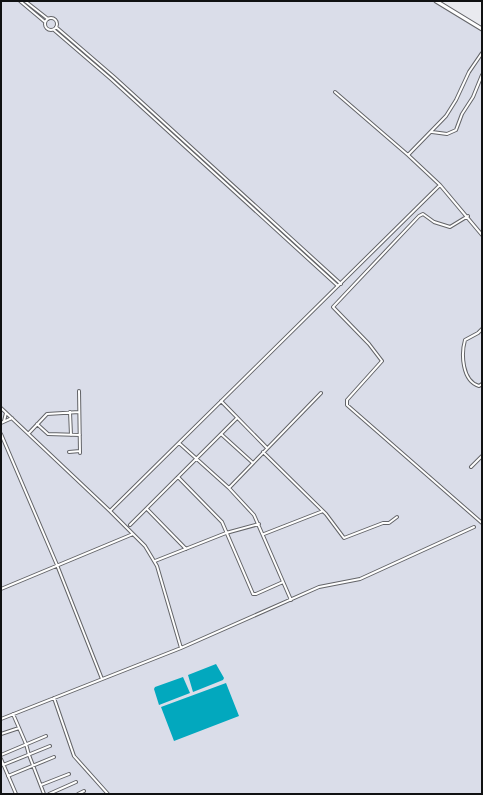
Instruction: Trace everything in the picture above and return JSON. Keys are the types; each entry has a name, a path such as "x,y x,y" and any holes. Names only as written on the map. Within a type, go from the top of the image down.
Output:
{"main road":[{"path":"436,1 482,29"}],"street":[{"path":"20,1 45,22 45,26 48,30 54,30 111,79 338,286"},
{"path":"25,1 48,19 52,18 56,20 56,27 54,30"},
{"path":"45,22 48,19"},
{"path":"56,27 114,76 340,284"},
{"path":"408,155 432,132 449,112 469,72 482,53"},
{"path":"432,132 447,134 456,130 462,114 473,97 482,75"},
{"path":"336,92 440,185 468,216 482,235"},
{"path":"110,511 440,185"},
{"path":"468,216 450,227 434,222 423,214 419,216 333,305 333,307 369,344 382,361 382,363 347,400 347,404 481,521"},
{"path":"482,329 465,340 463,356 469,378 476,385 479,386 482,384"},
{"path":"69,452 80,452 79,391"},
{"path":"229,488 321,393"},
{"path":"221,401 267,448"},
{"path":"1,408 29,433 145,546 155,561 181,648"},
{"path":"2,422 6,412"},
{"path":"70,412 71,435"},
{"path":"29,433 47,414 79,412"},
{"path":"2,422 12,418"},
{"path":"130,524 147,509 237,418"},
{"path":"37,424 48,434 80,435"},
{"path":"1,434 57,566 102,679"},
{"path":"221,434 253,464"},
{"path":"179,443 229,488 254,515 264,534 283,582 292,600"},
{"path":"263,452 323,511 344,538 383,523 389,523 397,517"},
{"path":"471,467 482,456"},
{"path":"178,477 222,522 253,594 283,582"},
{"path":"147,509 186,548"},
{"path":"264,534 323,511"},
{"path":"155,561 226,533 258,524"},
{"path":"1,719 181,648 319,587 360,579 474,527"},
{"path":"1,589 133,534"},
{"path":"54,697 74,756 108,794"},
{"path":"13,714 26,744 44,794"},
{"path":"1,734 19,728"},
{"path":"1,755 46,736"},
{"path":"3,765 50,746"},
{"path":"8,776 54,757"},
{"path":"1,759 16,794"},
{"path":"41,785 69,774"},
{"path":"49,794 76,782"},
{"path":"78,794 84,792"}],"shaded area":[{"path":"1,1 434,1 482,31 482,794 1,794"}],"water":[{"path":"216,664 224,678 223,680 193,692 188,675"},
{"path":"183,677 190,693 159,705 154,689 155,687"},
{"path":"226,683 239,716 174,741 161,707"}]}
